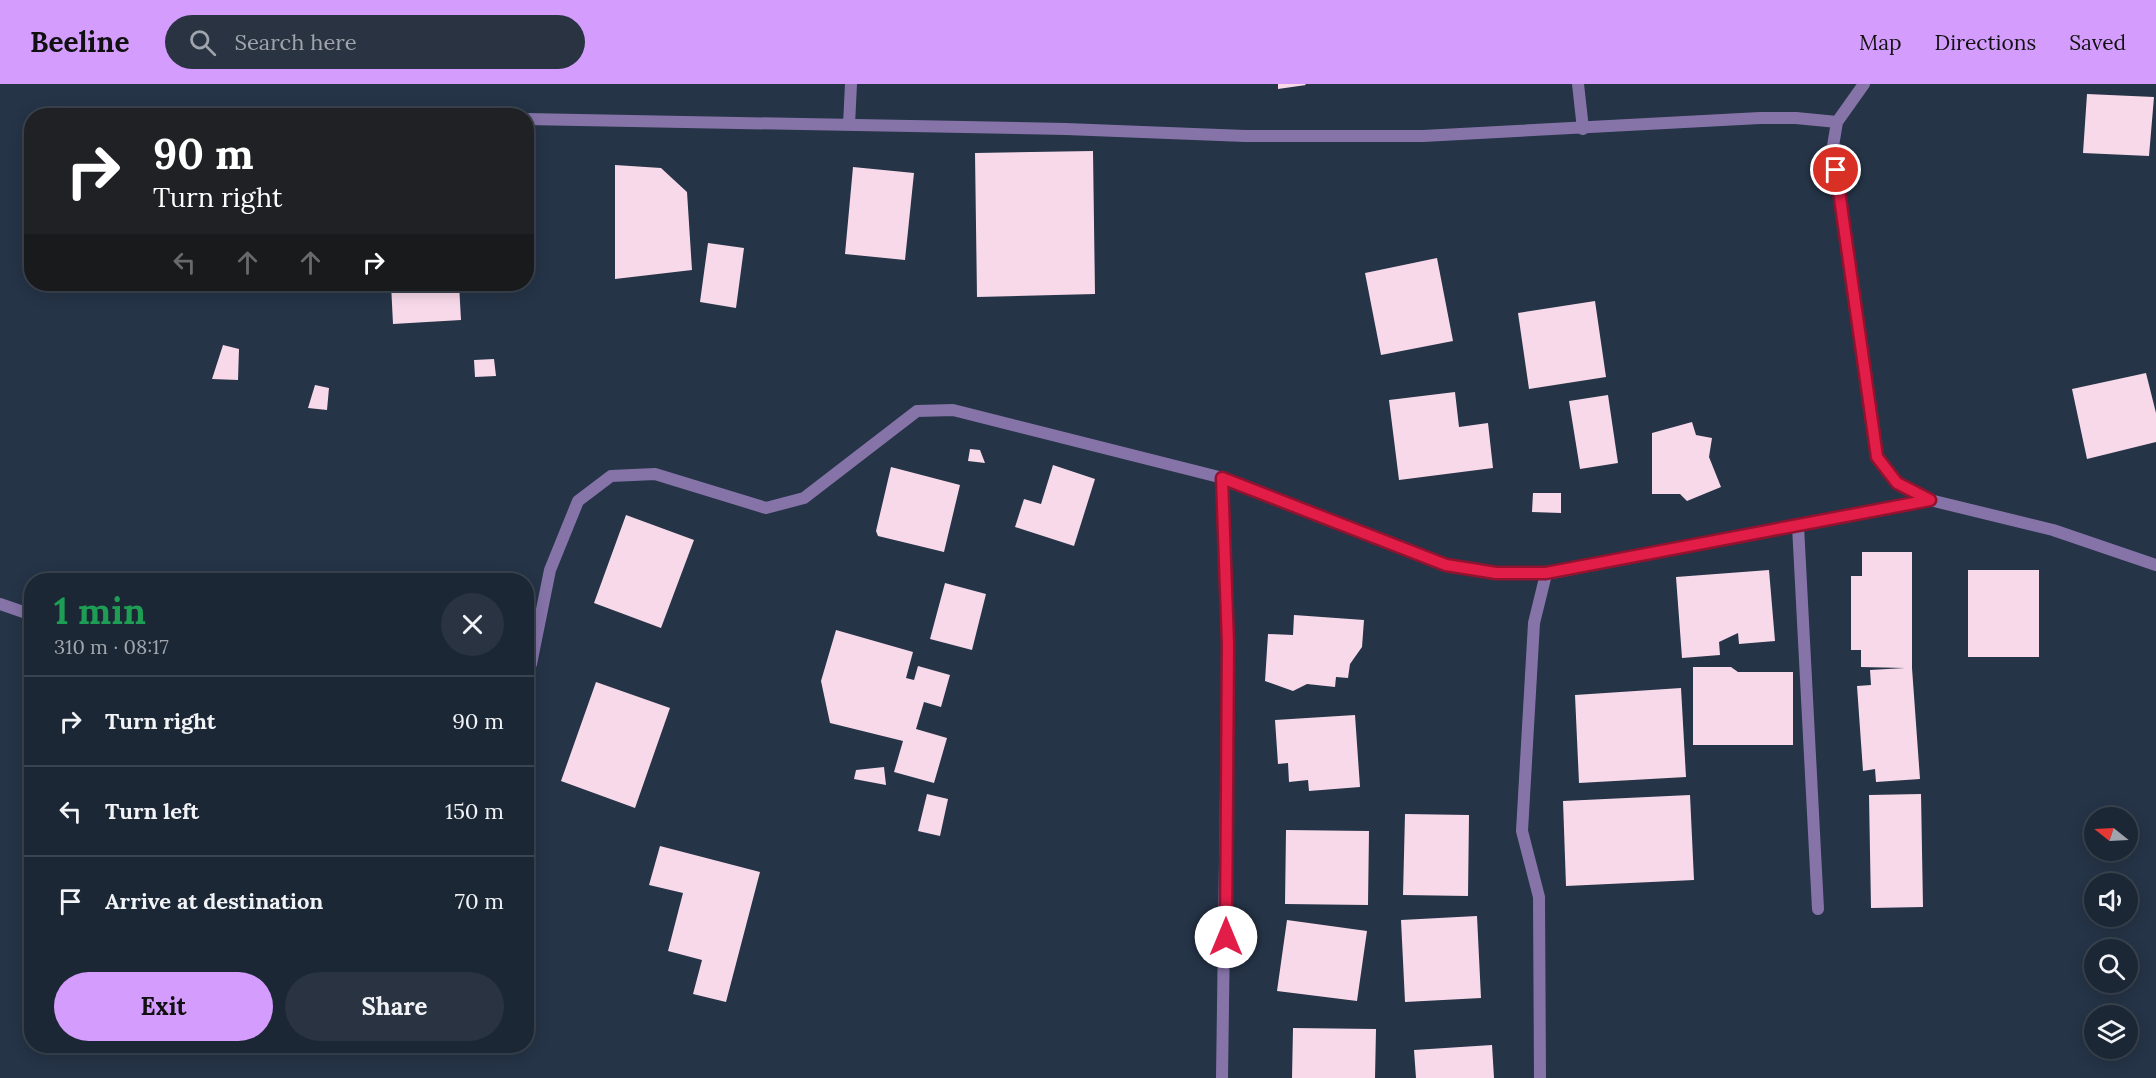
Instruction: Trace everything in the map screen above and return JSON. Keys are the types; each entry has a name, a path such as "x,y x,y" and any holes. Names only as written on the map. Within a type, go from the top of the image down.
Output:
{"street":[{"path":"849,125 851,84"},
{"path":"1578,84 1583,129"},
{"path":"1864,84 1837,122 1833,146 1877,457 1897,483 1930,500 2053,530 2156,565"},
{"path":"534,119 1245,136 1423,136 1760,118 1796,118 1837,122"},
{"path":"534,649 550,570 578,501 611,476 655,474 766,508 804,498 917,411 953,411 1222,478 1446,565 1496,573 1546,573 1930,500"},
{"path":"1221,1078 1228,655 1222,478"},
{"path":"1798,526 1818,909"},
{"path":"1540,1078 1539,897 1522,831 1534,623 1546,573"},
{"path":"0,604 24,612"}],"building":[{"path":"1278,84 1305,84 1306,85 1278,89"},
{"path":"2087,94 2154,97 2149,156 2083,153"},
{"path":"1093,151 1095,294 977,297 975,153"},
{"path":"615,165 661,168 687,192 692,270 615,279"},
{"path":"853,167 914,173 905,260 845,254"},
{"path":"708,243 744,248 736,308 700,302"},
{"path":"1437,258 1453,341 1381,355 1365,273"},
{"path":"391,291 459,291 461,320 393,324"},
{"path":"1595,301 1606,377 1529,389 1518,313"},
{"path":"223,345 239,349 238,380 212,379"},
{"path":"494,359 496,376 475,377 474,360"},
{"path":"2146,373 2156,413 2156,442 2087,459 2072,389"},
{"path":"315,385 329,388 327,410 308,408"},
{"path":"1455,392 1459,427 1488,423 1493,468 1399,480 1389,400"},
{"path":"1608,395 1618,463 1580,469 1569,401"},
{"path":"1692,422 1696,435 1712,438 1709,457 1721,487 1687,501 1680,494 1652,494 1652,433"},
{"path":"970,449 980,450 985,463 968,461"},
{"path":"1053,465 1095,479 1074,546 1015,527 1024,499 1041,504"},
{"path":"891,467 960,485 944,552 878,536 876,531"},
{"path":"1533,493 1561,493 1561,513 1532,512"},
{"path":"626,515 694,540 661,628 594,603"},
{"path":"1862,552 1912,552 1912,668 1920,779 1876,782 1875,769 1863,771 1857,686 1871,685 1870,670 1905,668 1861,667 1861,650 1851,650 1851,576 1862,576"},
{"path":"1769,570 1775,641 1739,644 1738,633 1719,642 1720,655 1682,658 1676,577"},
{"path":"1968,570 2039,570 2039,657 1968,657"},
{"path":"945,583 986,594 972,650 930,639"},
{"path":"1294,615 1364,620 1362,647 1350,664 1348,678 1336,677 1335,687 1307,684 1293,691 1265,681 1268,634 1293,635"},
{"path":"836,630 913,652 906,678 914,680 918,666 950,675 941,707 924,702 916,729 947,738 934,783 894,772 903,741 830,723 821,681"},
{"path":"1693,667 1731,667 1738,672 1793,672 1793,745 1693,745"},
{"path":"596,682 670,708 635,808 561,781"},
{"path":"1681,688 1686,777 1579,783 1575,695"},
{"path":"1355,715 1360,787 1309,791 1308,780 1289,782 1288,763 1278,764 1275,720"},
{"path":"884,767 886,785 854,779 856,770"},
{"path":"927,794 948,799 940,836 918,831"},
{"path":"1921,794 1923,907 1871,908 1869,795"},
{"path":"1690,795 1694,880 1566,886 1563,801"},
{"path":"1405,814 1469,815 1468,896 1403,895"},
{"path":"1286,830 1369,831 1368,905 1285,904"},
{"path":"660,846 760,872 726,1002 693,994 702,960 668,951 683,893 649,885"},
{"path":"1477,916 1481,998 1405,1002 1401,920"},
{"path":"1287,920 1367,931 1357,1001 1277,991"},
{"path":"1293,1028 1376,1029 1375,1078 1292,1078"},
{"path":"1492,1045 1494,1078 1416,1078 1414,1050"}],"route":[{"path":"1226,937 1228,644 1222,478 1446,565 1496,573 1546,573 1930,500 1897,483 1877,457 1836,170"}]}
